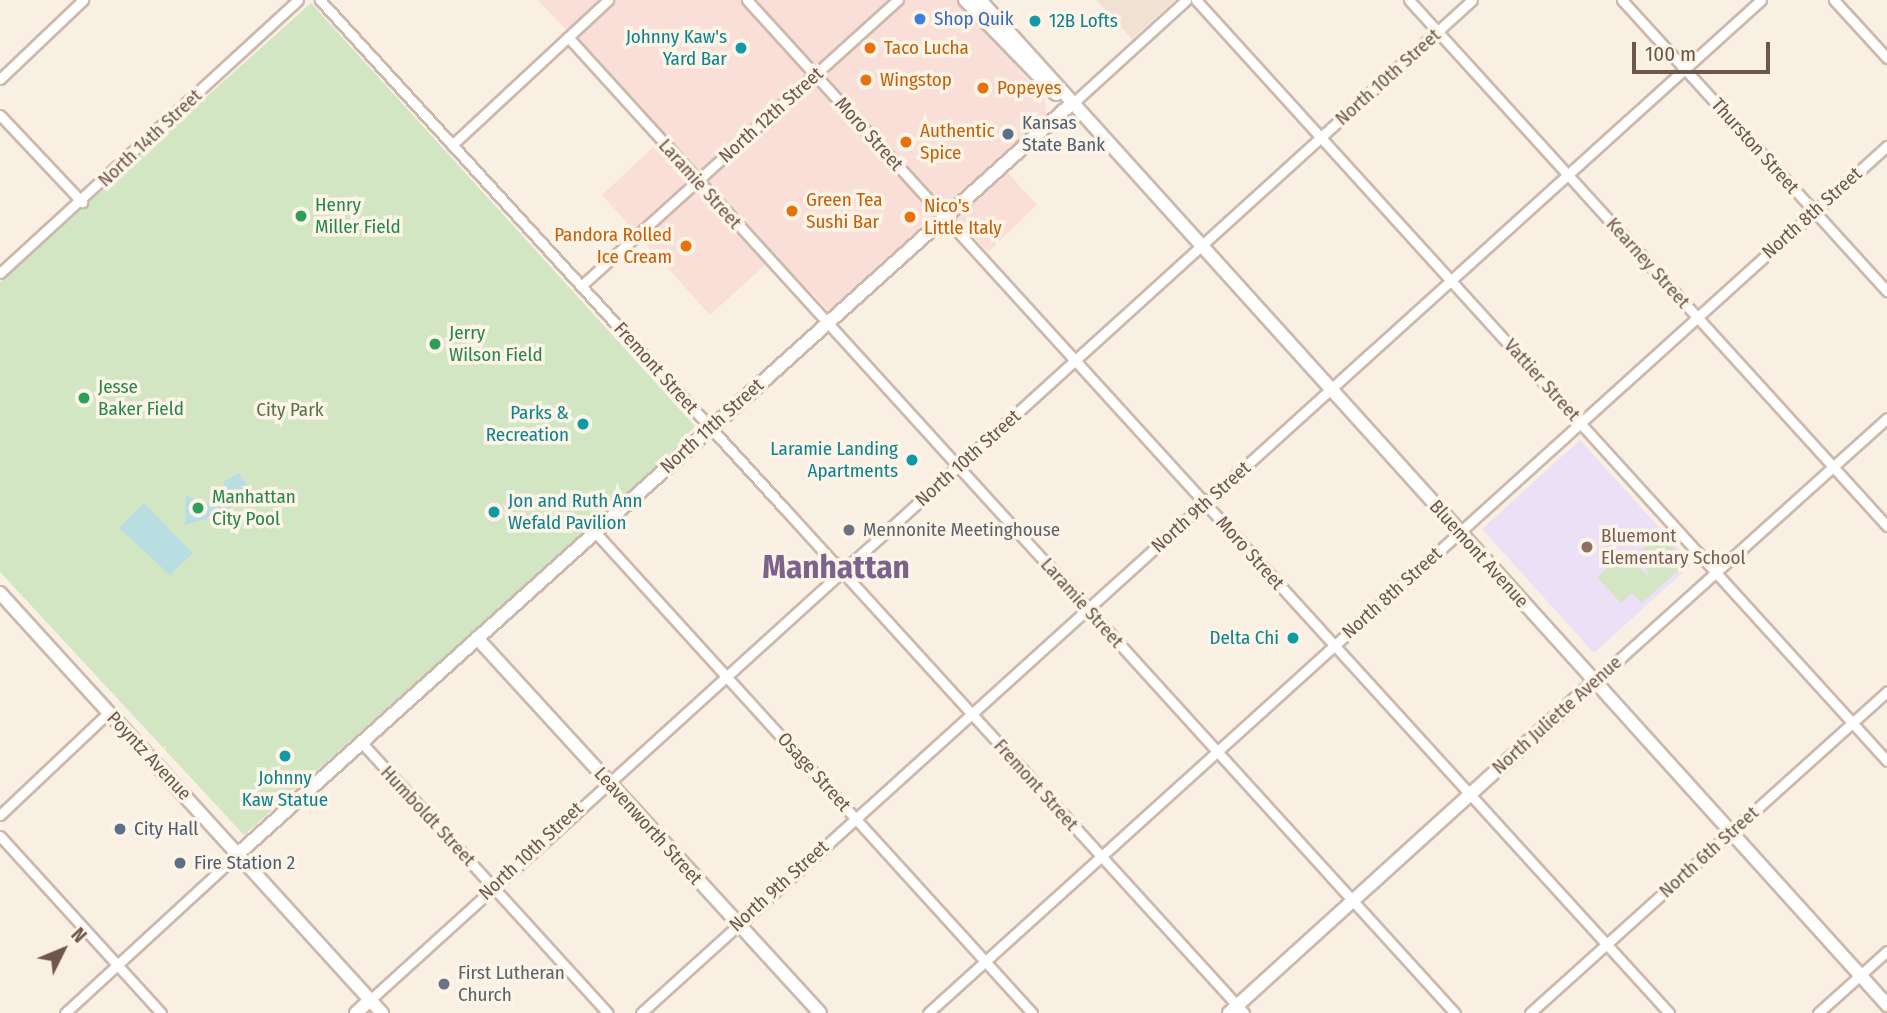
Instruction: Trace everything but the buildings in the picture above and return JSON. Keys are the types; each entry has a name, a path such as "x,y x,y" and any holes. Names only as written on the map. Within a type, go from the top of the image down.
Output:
{"street":[{"path":"0,79 83,0"},
{"name":"North 14th Street","path":"0,273 82,202 298,0"},
{"name":"Fremont Street","path":"320,0 833,562 846,566 849,579 1101,856 1236,1011"},
{"path":"452,145 608,0"},
{"name":"Moro Street","path":"747,0 1669,1013"},
{"name":"North 12th Street","path":"581,286 898,0"},
{"name":"Bluemont Avenue","path":"965,0 1069,106 1733,831 1887,1005"},
{"name":"Bluemont Avenue","path":"980,0 1069,106"},
{"name":"North 11th Street","path":"239,853 1186,0"},
{"name":"Vattier Street","path":"1196,0 1887,761"},
{"name":"Kearney Street","path":"1409,0 1887,526"},
{"name":"North 10th Street","path":"370,1000 607,781 1200,249 1472,0"},
{"name":"Thurston Street","path":"1622,0 1887,291"},
{"name":"North 9th Street","path":"641,1013 1761,0"},
{"path":"1834,0 1887,58"},
{"name":"Laramie Street","path":"568,37 1455,1013"},
{"path":"0,115 82,202"},
{"name":"North 8th Street","path":"928,1013 1887,146"},
{"name":"North Juliette Avenue","path":"1236,1011 1353,900 1887,418"},
{"name":"Osage Street","path":"595,532 1032,1013"},
{"name":"Poyntz Avenue","path":"0,593 382,1013"},
{"name":"Leavenworth Street","path":"477,638 820,1013"},
{"name":"North 6th Street","path":"1530,1013 1887,691"},
{"path":"0,815 109,712"},
{"name":"Humboldt Street","path":"362,743 608,1013"},
{"path":"0,835 161,1013"},
{"path":"65,1013 239,853"},
{"path":"1818,1013 1887,951"},
{"path":"356,1013 370,1000"}],"shaded area":[{"path":"538,0 958,0 1045,99 1046,118 998,162 1037,205 988,252 946,208 829,311 775,256 710,315 602,195 665,136"},
{"path":"1096,0 1175,0 1132,39"},
{"name":"Bluemont Elementary School","path":"1580,440 1692,564 1594,653 1482,529"}],"green space":[{"name":"City Park","path":"311,3 695,426 652,473 244,835 0,572 0,282"},
{"path":"1654,540 1673,547 1687,563 1642,603 1632,593 1621,603 1597,577 1625,552 1649,577 1641,551"}],"water":[{"path":"239,473 250,490 223,515 222,528 214,528 213,517 185,525 186,496 209,504 214,495 224,497 224,481"},
{"path":"144,503 193,553 170,575 119,528"}],"place":[{"name":"Shop Quik","path":"920,19"},
{"name":"12B Lofts","path":"1035,21"},
{"name":"Johnny Kaw's Yard Bar","path":"741,48"},
{"name":"Taco Lucha","path":"870,48"},
{"name":"Wingstop","path":"866,80"},
{"name":"Popeyes","path":"983,88"},
{"name":"Kansas State Bank","path":"1008,134"},
{"name":"Authentic Spice","path":"906,142"},
{"name":"Green Tea Sushi Bar","path":"792,211"},
{"name":"Henry Miller Field","path":"301,216"},
{"name":"Nico's Little Italy","path":"910,217"},
{"name":"Pandora Rolled Ice Cream","path":"686,246"},
{"name":"Jerry Wilson Field","path":"435,344"},
{"name":"Jesse Baker Field","path":"84,398"},
{"name":"Parks & Recreation","path":"583,424"},
{"name":"Laramie Landing Apartments","path":"912,460"},
{"name":"Manhattan City Pool","path":"198,508"},
{"name":"Jon and Ruth Ann Wefald Pavilion","path":"494,512"},
{"name":"Mennonite Meetinghouse","path":"849,530"},
{"name":"Bluemont Elementary School","path":"1587,547"},
{"name":"Delta Chi","path":"1293,638"},
{"name":"Johnny Kaw Statue","path":"285,756"},
{"name":"City Hall","path":"120,829"},
{"name":"Fire Station 2","path":"180,863"},
{"name":"First Lutheran Church","path":"444,984"}],"district":[{"name":"Manhattan","path":"836,568"}]}
